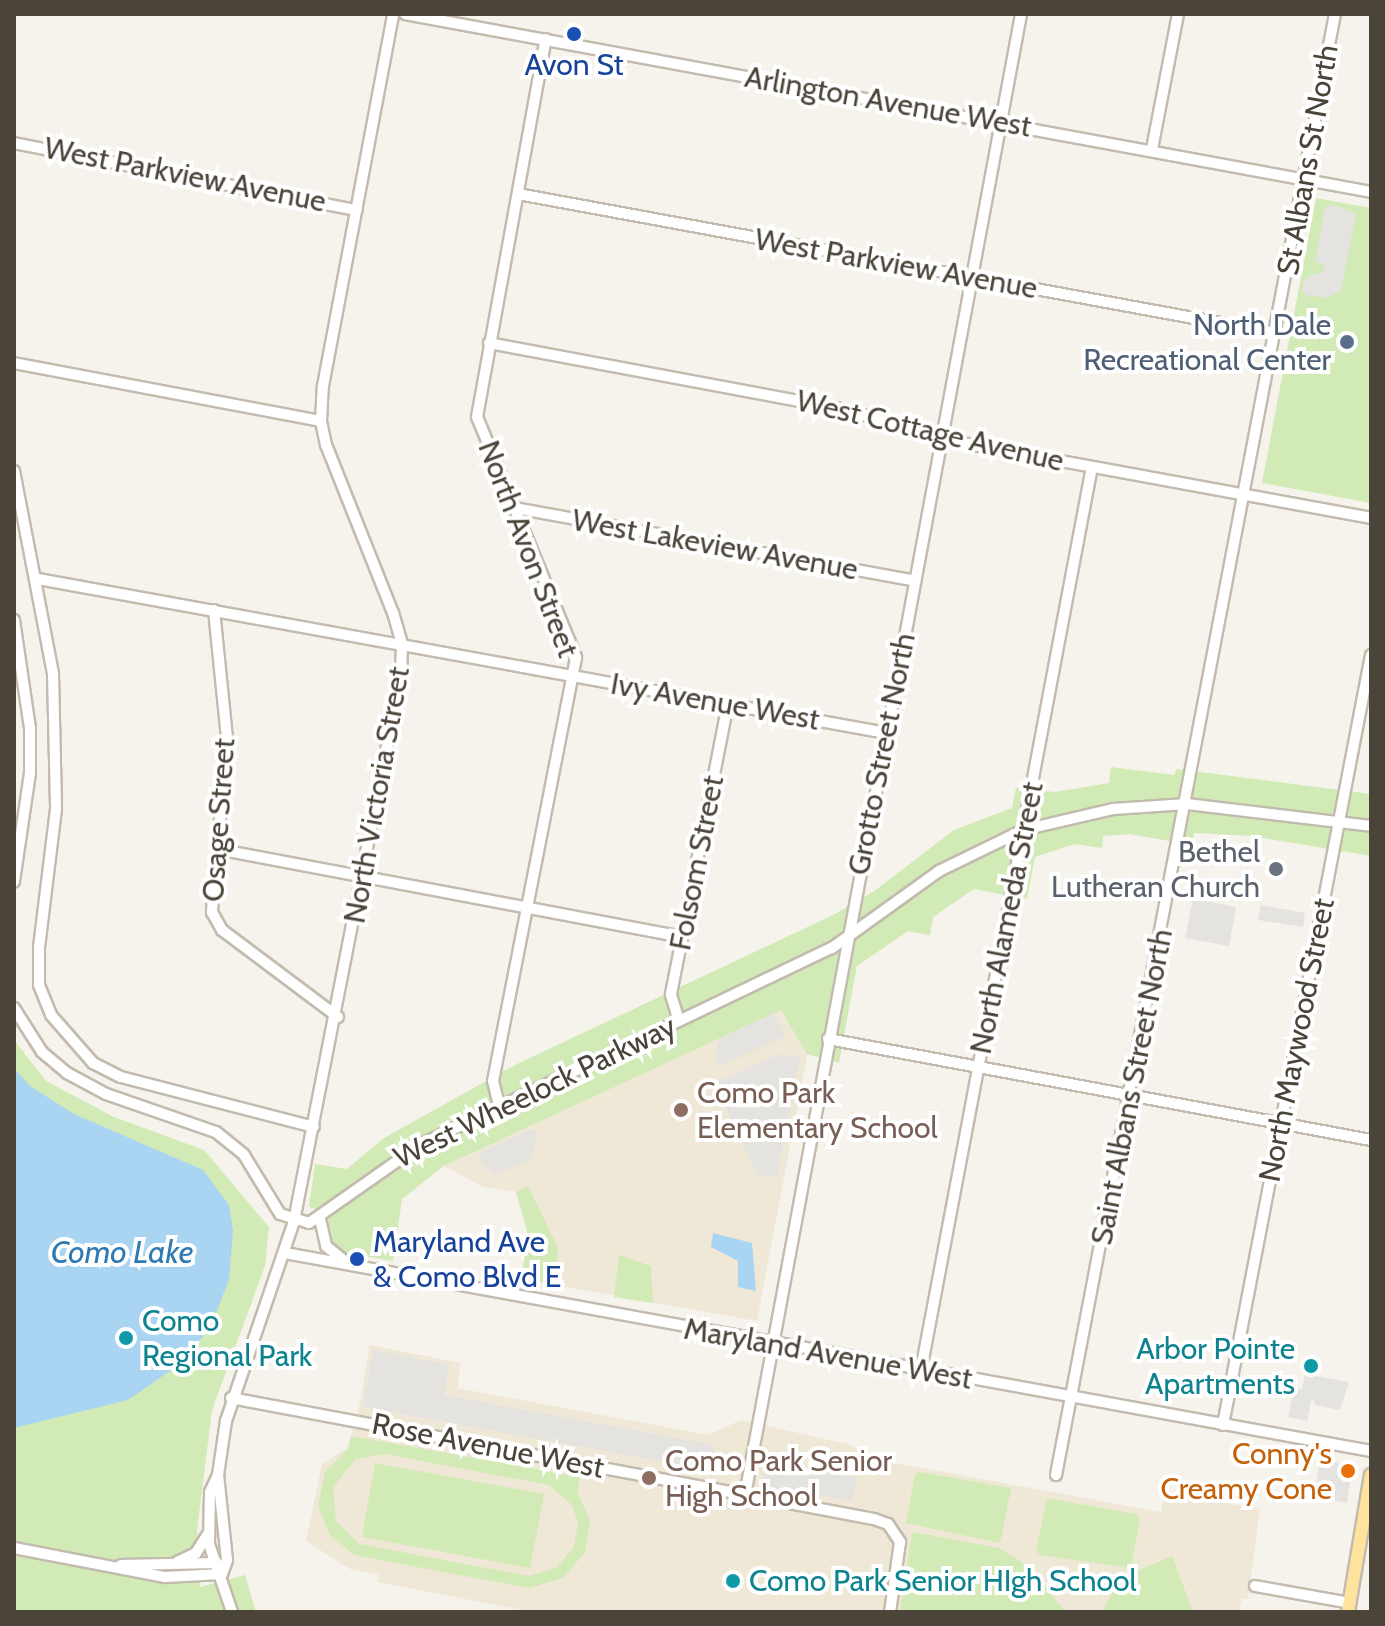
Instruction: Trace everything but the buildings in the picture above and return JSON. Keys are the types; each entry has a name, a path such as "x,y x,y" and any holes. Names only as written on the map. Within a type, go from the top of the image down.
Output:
{"main road":[{"path":"1349,1608 1371,1475"}],"street":[{"name":"North Victoria Street","path":"213,1564 210,1492 218,1475 231,1398 294,1221 338,1017 402,644 321,421 393,14"},
{"name":"Arlington Avenue West","path":"405,14 1152,149 1371,192"},
{"name":"Grotto Street North","path":"745,1495 1021,14"},
{"path":"1152,149 1178,14"},
{"name":"St Albans St North","path":"1246,494 1335,14"},
{"name":"North Avon Street","path":"499,1105 493,1081 576,657 477,417 546,39"},
{"name":"West Parkview Avenue","path":"14,143 356,210"},
{"name":"West Parkview Avenue","path":"518,194 1275,333"},
{"name":"West Cottage Avenue","path":"489,343 851,411 941,439 1371,518"},
{"path":"14,363 321,421"},
{"name":"North Alameda Street","path":"921,1370 1092,467"},
{"path":"14,471 38,579 58,749 51,868 39,948 39,985 51,1015 93,1063 121,1077 314,1127"},
{"name":"Saint Albans Street North","path":"1073,1398 1246,494"},
{"name":"West Lakeview Avenue","path":"515,508 915,581"},
{"name":"Ivy Avenue West","path":"38,579 886,733"},
{"name":"Osage Street","path":"214,610 227,739 210,901 216,923 338,1017"},
{"path":"14,620 30,743 14,882"},
{"name":"North Maywood Street","path":"1223,1425 1371,655"},
{"name":"Folsom Street","path":"679,1021 671,994 728,704"},
{"name":"West Wheelock Parkway","path":"320,1219 381,1168 499,1105 847,938 939,871 1023,830 1113,809 1187,804 1371,826"},
{"path":"217,849 682,937"},
{"path":"14,1008 42,1052 76,1080 226,1138 244,1155 280,1214 294,1221 320,1219 326,1246 351,1266"},
{"path":"828,1039 1371,1140"},
{"name":"Maryland Avenue West","path":"285,1253 773,1345 1371,1451"},
{"name":"Rose Avenue West","path":"231,1398 866,1517 888,1524 900,1542 890,1612"},
{"path":"1056,1475 1073,1398"},
{"path":"218,1475 224,1495 227,1560 222,1574"},
{"path":"168,1564 196,1553 210,1528"},
{"path":"14,1548 181,1578 222,1574"},
{"path":"110,1565 213,1564 227,1560"},
{"path":"213,1564 222,1574 232,1612"},
{"path":"1255,1586 1349,1608"}],"shaded area":[{"path":"1335,205 1356,214 1341,291 1326,298 1307,295 1302,291 1304,279 1323,271 1324,264 1315,262 1325,207"},
{"path":"1193,899 1236,907 1229,946 1185,938"},
{"path":"1261,905 1305,913 1303,927 1258,920"},
{"name":"Como Park Elementary School","path":"819,992 757,1321 522,1279 527,1231 516,1192 483,1187 444,1166"},
{"path":"774,1013 785,1036 719,1067 715,1059 719,1039"},
{"path":"781,1054 800,1057 777,1176 757,1176 714,1083"},
{"path":"529,1130 537,1131 532,1158 495,1175 478,1160 482,1152"},
{"name":"Como Park Senior High School","path":"370,1345 461,1363 457,1388 708,1435 741,1420 847,1444 879,1460 1161,1512 1165,1492 1260,1509 1248,1599 1242,1598 1239,1612 532,1612 378,1582 379,1575 350,1569 306,1541 322,1464 347,1448 357,1419"},
{"path":"373,1350 449,1365 444,1395 714,1445 714,1456 727,1468 727,1473 363,1407"},
{"path":"1305,1374 1349,1382 1340,1410 1315,1405 1312,1397 1307,1421 1288,1417 1294,1388 1302,1389"},
{"path":"766,1460 857,1477 852,1501 761,1486"},
{"path":"1320,1460 1343,1463 1341,1475 1351,1477 1347,1503 1314,1497"}],"green space":[{"path":"1316,198 1371,208 1371,503 1262,483"},
{"path":"1111,767 1174,775 1177,769 1371,794 1371,856 1251,836 1194,833 1192,845 1130,834 1103,836 1102,848 1075,844 1035,857 1027,899 974,889 933,917 930,935 908,931 857,966 839,1063 807,1054 781,1010 444,1166 402,1199 393,1261 338,1252 332,1246 329,1226 318,1210 309,1207 315,1164 347,1169 384,1138 515,1065 835,914 873,892 954,830 1012,808 1016,788 1055,792 1109,783"},
{"name":"Como Regional Park","path":"14,1040 46,1081 114,1117 204,1150 269,1227 265,1266 212,1410 197,1531 200,1587 245,1575 256,1612 14,1612"},
{"path":"528,1186 558,1248 555,1285 522,1279 527,1231 516,1192"},
{"path":"619,1255 651,1266 653,1303 614,1297"},
{"path":"351,1436 580,1477 577,1491 590,1521 585,1552 563,1578 529,1588 354,1555 330,1535 318,1506 325,1472 349,1448","holes":["385,1454 549,1485 572,1505 578,1523 574,1547 556,1568 529,1576 359,1544 336,1521 333,1487 356,1459"]},
{"path":"375,1463 544,1494 530,1568 362,1537"},
{"path":"920,1472 1011,1488 1000,1543 906,1523 915,1474"},
{"path":"1047,1498 1136,1514 1140,1519 1131,1568 1040,1555 1036,1550"},
{"path":"912,1532 999,1548 1031,1568 1065,1612 900,1612"},
{"path":"1172,1556 1193,1612 1102,1612 1121,1578"}],"water":[{"name":"Como Lake","path":"14,1068 30,1086 74,1114 203,1170 229,1205 233,1231 229,1280 210,1328 180,1364 128,1400 14,1428"},
{"path":"713,1233 752,1243 756,1291 738,1287 738,1261 711,1247"}],"place":[{"name":"Avon St","path":"574,34"},
{"name":"North Dale Recreational Center","path":"1347,342"},
{"name":"Bethel Lutheran Church","path":"1276,869"},
{"name":"Como Park Elementary School","path":"681,1110"},
{"name":"Maryland Ave & Como Blvd E","path":"357,1259"},
{"name":"Como Regional Park","path":"126,1338"},
{"name":"Arbor Pointe Apartments","path":"1311,1366"},
{"name":"Conny's Creamy Cone","path":"1348,1471"},
{"name":"Como Park Senior High School","path":"649,1478"},
{"name":"Como Park Senior HIgh School","path":"733,1581"}]}
